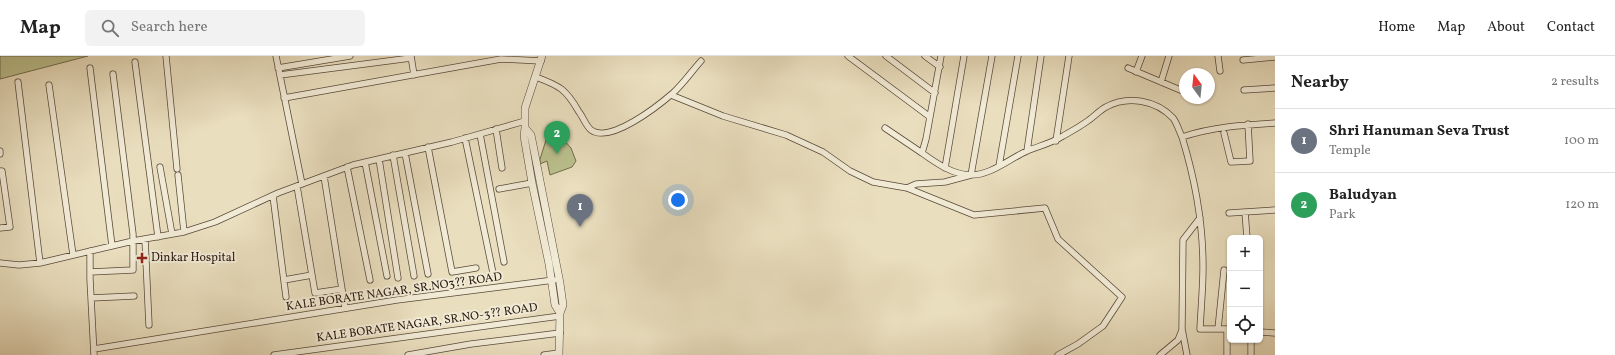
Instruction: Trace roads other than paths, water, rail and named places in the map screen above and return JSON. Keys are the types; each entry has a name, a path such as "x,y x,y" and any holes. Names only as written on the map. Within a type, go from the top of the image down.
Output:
{"street":[{"path":"166,56 184,232"},
{"path":"276,56 300,185 315,293 342,289"},
{"path":"278,68 350,56"},
{"path":"848,56 930,117"},
{"path":"886,56 935,93"},
{"path":"925,56 940,68"},
{"path":"922,153 940,68 941,56"},
{"path":"945,168 964,56"},
{"path":"971,175 992,56"},
{"path":"999,166 1018,56"},
{"path":"1027,151 1041,56"},
{"path":"1056,140 1069,56"},
{"path":"1136,72 1142,56"},
{"path":"1161,82 1169,56"},
{"path":"1218,56 1220,71"},
{"path":"280,75 411,57 414,75"},
{"path":"1243,60 1275,57"},
{"path":"284,98 501,59 542,59 525,108 524,136 539,215 556,280"},
{"path":"536,77 564,90 590,129 598,134 610,133 623,128 671,95 701,61"},
{"path":"134,62 158,237"},
{"path":"90,68 112,246"},
{"path":"1128,68 1179,90"},
{"path":"90,272 133,270 133,241 113,74"},
{"path":"18,82 40,263"},
{"path":"49,85 74,255"},
{"path":"1244,90 1275,88"},
{"path":"671,95 723,116 786,135 823,152 850,171 873,182 907,188 974,215 1045,208 1058,239 1122,297 1103,326 1078,344 1058,355"},
{"path":"907,188 916,184 945,182 983,173 1027,151 1056,140 1089,120 1106,107 1120,101 1135,99 1163,110 1173,119 1182,137 1191,169 1200,218 1203,267 1200,328 1227,329"},
{"path":"1182,137 1201,130 1275,122"},
{"path":"0,263 19,265 40,263 133,241 184,232 215,222 273,196 347,167 496,129 525,124"},
{"path":"525,124 531,135 547,213 556,280 555,305 560,314 559,354 544,355"},
{"path":"1224,133 1231,162 1250,161 1248,124"},
{"path":"885,128 945,168 971,175"},
{"path":"496,129 502,168"},
{"path":"480,134 504,262"},
{"path":"465,138 493,273"},
{"path":"428,147 452,272 476,268"},
{"path":"404,153 428,274"},
{"path":"393,155 414,276"},
{"path":"378,159 398,278"},
{"path":"365,162 387,276"},
{"path":"160,167 172,234"},
{"path":"347,167 370,280"},
{"path":"0,171 2,171 10,227 0,228"},
{"path":"324,176 345,308"},
{"path":"499,189 532,183"},
{"path":"273,196 286,297"},
{"path":"1229,213 1275,210"},
{"path":"1245,212 1247,235"},
{"path":"539,215 547,213"},
{"path":"1187,355 1182,329 1183,240 1200,218"},
{"path":"145,239 149,325"},
{"path":"90,252 94,352"},
{"path":"1218,329 1224,270"},
{"path":"284,280 312,275"},
{"name":"KALE BORATE NAGAR, SR.NO3?? ROAD","path":"94,352 345,308 556,280"},
{"path":"91,298 134,296"},
{"name":"KALE BORATE NAGAR, SR.NO-3?? ROAD","path":"274,355 560,314"},
{"path":"1160,355 1178,340 1182,329"},
{"path":"1263,332 1275,333"},
{"path":"408,355 472,344 560,333"},
{"path":"1226,355 1227,342"},
{"path":"1251,343 1251,355"}],"place":[{"name":"Baludyan","path":"557,154"},
{"name":"Shri Hanuman Seva Trust","path":"580,227"},
{"name":"Dinkar Hospital","path":"142,258"}]}
